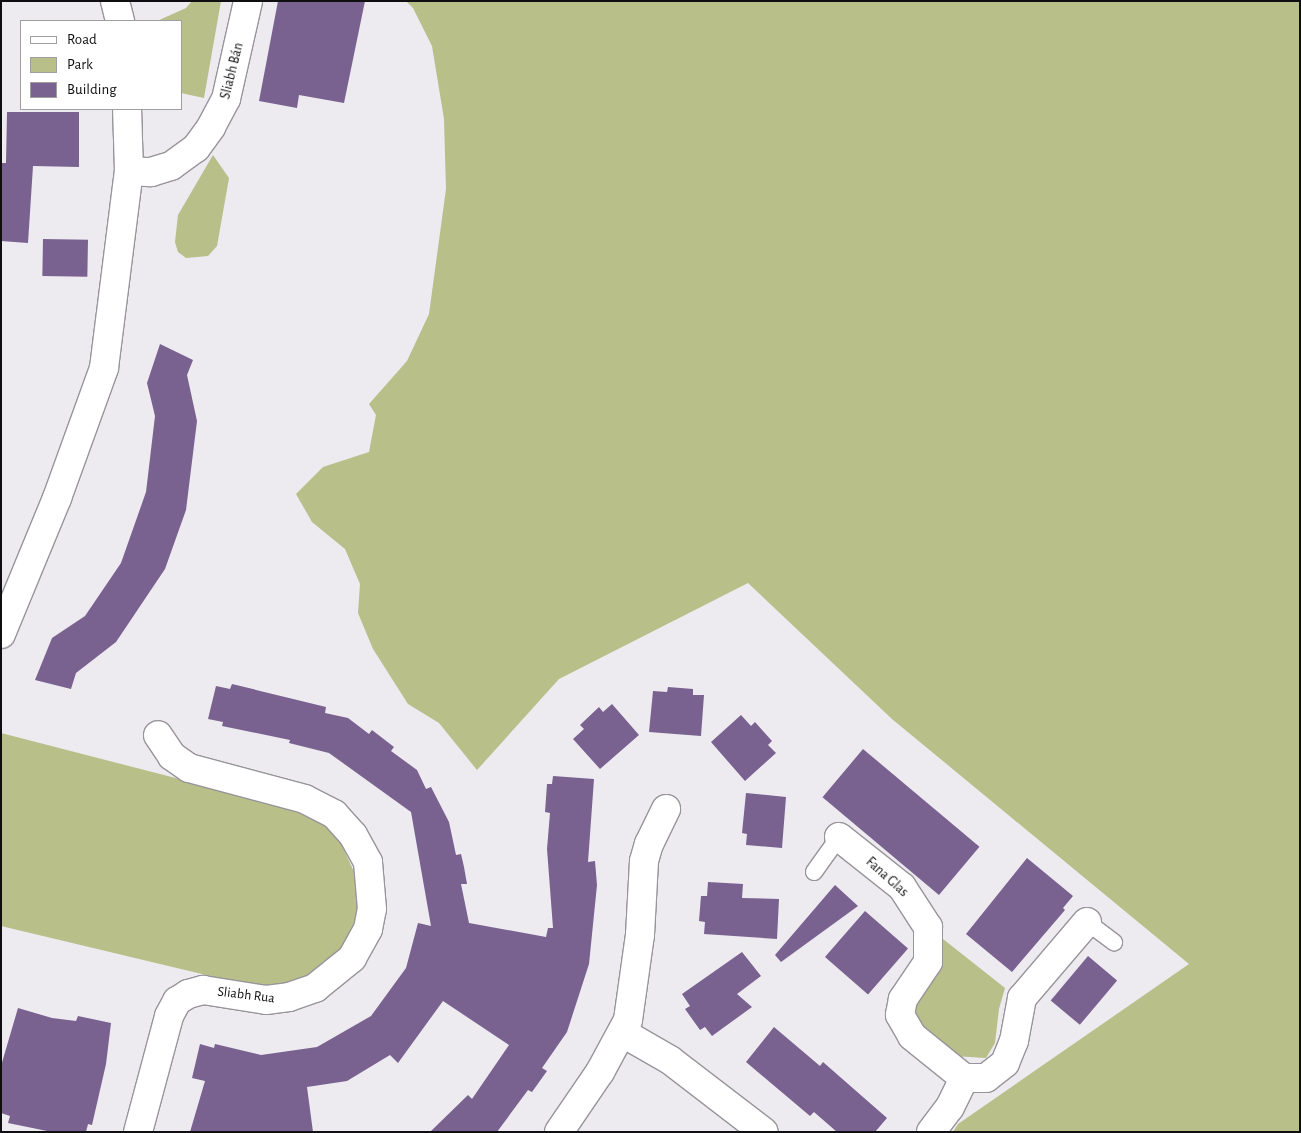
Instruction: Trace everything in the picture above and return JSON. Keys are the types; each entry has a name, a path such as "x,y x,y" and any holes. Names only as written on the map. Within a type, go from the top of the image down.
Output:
{"street":[{"path":"115,1 120,20"},
{"name":"Sliabh Bán","path":"129,171 151,172 171,166 196,148 211,128 226,99 248,1"},
{"path":"1,634 57,498 104,368 129,171 127,110"},
{"name":"Sliabh Rua","path":"138,1132 169,1016 177,1001 188,994 203,990 266,1000 289,998 315,988 352,958 368,929 372,909 368,862 353,836 334,814 305,799 189,768 172,756 158,735"},
{"path":"560,1132 622,1033 631,1002 639,943 644,861 649,844 666,809"},
{"name":"Fana Glas","path":"839,837 902,887 928,927 928,962 903,999 900,1015 912,1036 964,1078"},
{"path":"931,1132 950,1107 964,1078 986,1078 1005,1063 1014,1041 1022,998 1087,922"},
{"path":"622,1033 670,1060 764,1132"}],"lane":[{"name":"Fana Glas","path":"814,872 839,837"},
{"path":"1087,922 1114,942"}],"green space":[{"path":"192,1 221,1 204,98 182,93 182,20 159,20 186,8"},
{"path":"406,1 1300,1 1300,1132 953,1132 958,1124 1189,964 892,719 748,583 559,679 477,770 439,723 408,704 373,649 358,613 360,584 345,549 312,522 296,494 323,467 369,452 376,415 369,404 407,361 429,314 446,189 444,119 432,46 413,8"},
{"path":"213,155 229,178 217,246 208,256 186,258 178,252 175,242 178,215"},
{"path":"1,733 307,812 338,837 356,876 357,911 349,939 332,960 306,977 278,985 248,985 1,926"},
{"path":"943,939 1005,988 999,1009 995,1043 986,1058 953,1056 916,1025 912,1003 938,966"}],"building":[{"path":"278,1 365,1 344,103 299,95 297,108 259,101"},
{"path":"7,112 79,112 79,167 33,166 28,243 1,241 1,163 6,163"},
{"path":"43,239 88,240 87,277 42,276"},
{"path":"160,344 193,360 187,375 197,421 186,510 165,569 116,642 76,673 71,689 35,680 52,638 85,616 121,563 146,492 155,416 147,383"},
{"path":"232,684 326,707 325,713 348,718 369,734 372,730 394,747 391,751 417,770 426,789 431,787 449,822 456,855 461,854 467,884 461,884 469,923 546,937 548,928 553,928 547,849 550,813 545,812 547,784 552,784 553,776 594,779 588,862 595,861 597,885 589,964 567,1032 542,1068 547,1071 532,1092 528,1090 497,1132 430,1132 468,1095 472,1099 509,1045 443,1001 398,1063 390,1055 347,1081 307,1087 313,1132 190,1132 205,1081 192,1078 200,1044 214,1048 215,1044 261,1055 317,1047 371,1016 406,968 418,923 431,926 411,812 329,753 289,743 290,740 222,726 223,722 208,719 216,686 230,689"},
{"path":"668,687 693,689 693,695 704,695 701,736 649,732 653,691 667,692"},
{"path":"612,704 639,735 600,769 573,739 584,729 580,725 599,707 603,712"},
{"path":"741,715 751,726 755,722 772,741 768,745 776,753 745,781 711,742"},
{"path":"863,749 979,847 939,895 823,797"},
{"path":"746,793 786,797 782,848 746,845 747,834 742,833"},
{"path":"1027,858 1073,896 1063,908 1065,910 1012,972 966,934"},
{"path":"708,882 743,884 742,898 779,899 777,939 704,934 705,922 699,921 701,896 707,896"},
{"path":"835,885 858,906 781,962 775,955"},
{"path":"865,911 908,948 868,994 825,957"},
{"path":"742,952 761,976 737,994 752,1007 712,1036 705,1027 700,1030 685,1009 690,1006 682,994"},
{"path":"1088,956 1117,980 1080,1025 1051,1000"},
{"path":"18,1008 52,1018 76,1021 78,1016 111,1023 106,1064 92,1125 88,1124 86,1132 52,1132 8,1123 10,1116 1,1113 1,1066"},
{"path":"774,1027 820,1066 823,1062 887,1118 875,1132 837,1132 814,1112 810,1116 746,1062"}]}
